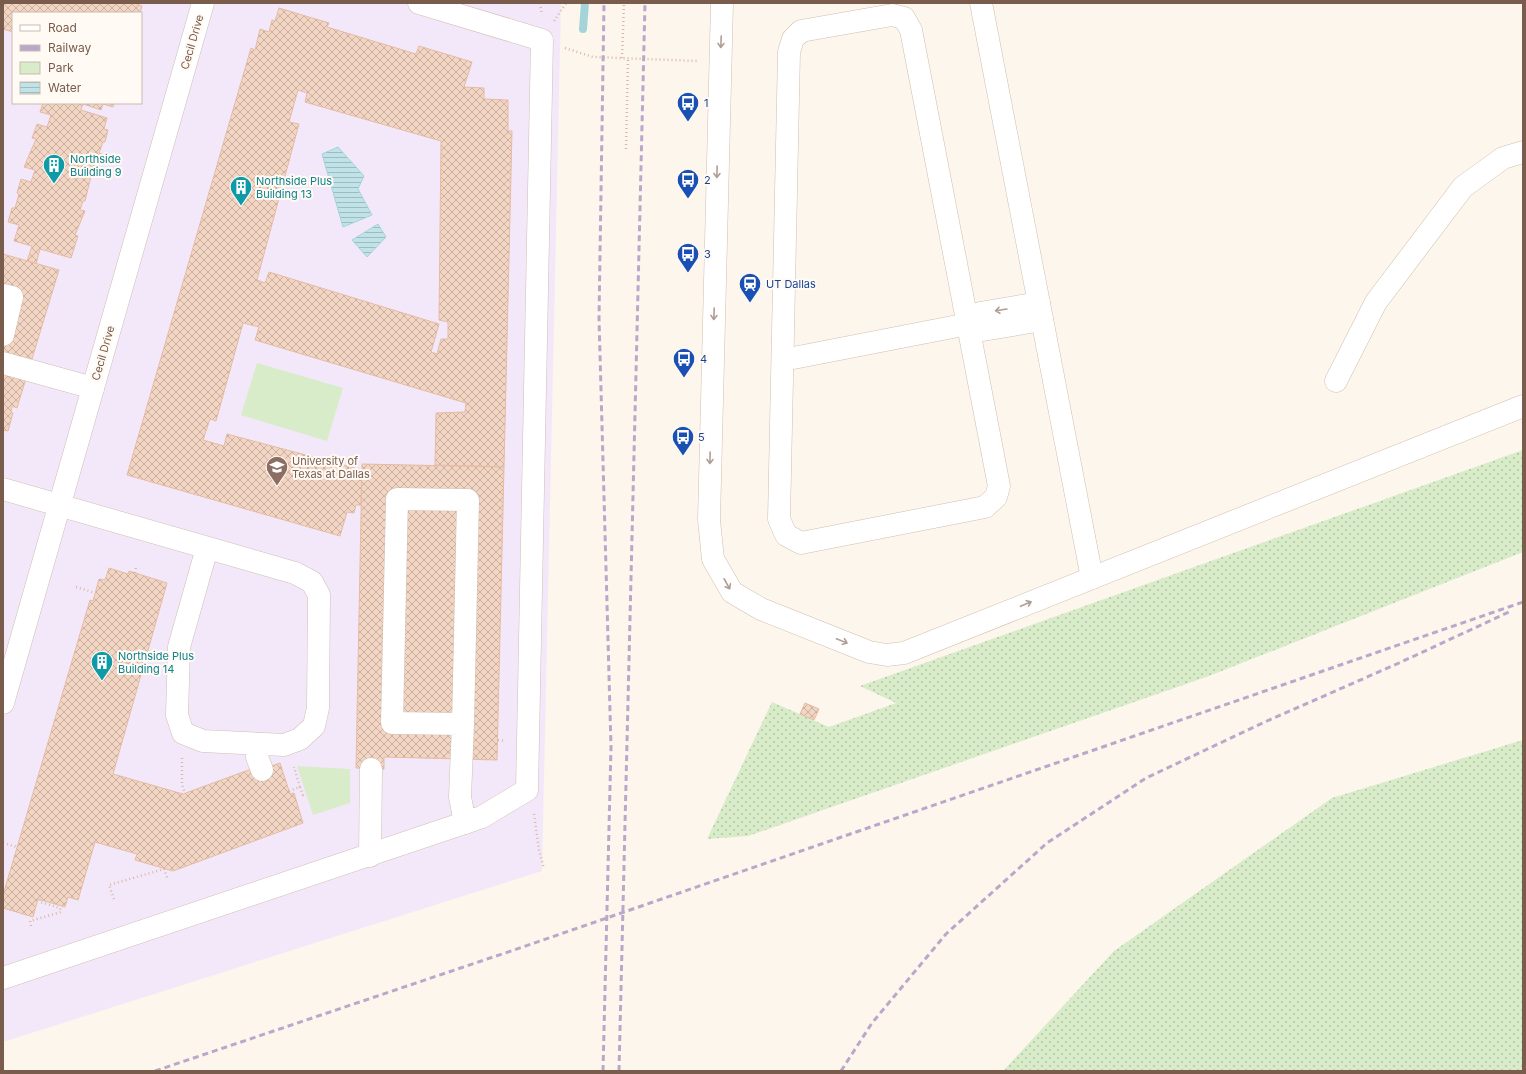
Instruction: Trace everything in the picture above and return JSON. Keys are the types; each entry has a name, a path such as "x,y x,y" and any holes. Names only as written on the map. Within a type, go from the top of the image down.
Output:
{"street":[{"name":"Cecil Drive","path":"3,703 203,3"},
{"path":"3,978 370,856 473,820 527,790 542,40 419,3"},
{"path":"722,3 709,520 713,559 732,592 761,609 869,652 887,655 904,653 1523,406"},
{"path":"981,3 1092,578"},
{"path":"892,15 904,18 911,30 968,324 998,486 996,497 985,507 801,543 786,535 779,519 789,52 793,39 801,31 892,15"},
{"path":"1336,381 1376,302 1463,187 1503,158 1523,152"},
{"path":"3,295 12,297 3,335"},
{"path":"783,360 968,324 980,313 1040,312"},
{"path":"3,363 93,388"},
{"path":"3,489 295,573 312,582 319,596 318,708 314,726 300,739 284,745 259,744 203,741 183,733 177,715 179,648 208,548"},
{"path":"463,724 392,722 397,499 468,500 463,724 460,797 473,820"},
{"path":"259,744 257,757 262,770"},
{"path":"370,856 371,769"}],"path":[{"path":"622,58 624,3"},
{"path":"593,57 700,62"},
{"path":"626,149 628,58"},
{"path":"135,573 136,567"},
{"path":"76,587 95,593"},
{"path":"183,733 182,785 185,793"},
{"path":"284,745 293,762 303,795 306,794"},
{"path":"289,790 300,787"},
{"path":"527,790 534,816 539,850 544,868"},
{"path":"3,843 17,847"},
{"path":"114,899 109,886 164,869 168,880"},
{"path":"31,926 30,921 61,912 60,908 40,902 40,900"}],"shaded area":[{"name":"University of Texas at Dallas","path":"3,3 561,3 542,871 3,1042"}],"green space":[{"path":"257,363 343,388 327,441 241,415"},
{"path":"1523,450 1523,552 1209,676 748,836 707,839 772,702 829,727 896,703 860,686"},
{"path":"1523,740 1523,1071 1003,1071 1114,951 1332,798"},
{"path":"297,766 350,769 350,803 313,815"}],"water":[{"path":"338,147 364,176 358,189 372,215 343,227 322,154"},
{"path":"378,224 386,237 367,257 352,240"}],"building":[{"path":"3,3 134,3 142,6 140,12 12,12 12,32 3,29"},
{"name":"Northside Plus Building 13","path":"279,8 329,23 327,27 416,54 419,46 472,62 464,87 484,88 484,99 508,100 508,131 512,131 504,467 435,465 436,413 465,412 466,403 255,340 259,327 243,323 216,421 210,419 203,440 224,446 227,434 362,470 361,505 356,505 354,513 347,512 340,536 127,475 251,48 255,50 260,29 269,32 272,20 275,21","holes":["298,90 307,93 305,102 441,141 439,320 448,322 448,339 441,339 437,354 431,352 439,324 269,272 265,283 257,280 299,124 289,122"]},
{"name":"Northside Building 9","path":"43,104 83,104 81,110 107,118 104,129 108,130 105,142 103,142 99,153 102,154 95,177 91,176 85,201 83,201 80,210 85,211 75,235 78,236 71,258 40,249 36,264 27,261 32,246 14,241 19,225 8,222 12,208 15,208 21,179 31,182 35,170 24,167 36,139 32,138 37,124 47,127 51,115 40,112"},
{"name":"Northside Building 9","path":"83,104 103,104 101,110"},
{"name":"Northside Building 9","path":"103,104 114,104 113,107"},
{"path":"3,254 59,270 17,408 12,406 11,412 13,413 8,431 3,430"},
{"path":"362,464 504,467 497,760 384,757 384,769 356,768"},
{"name":"Northside Plus Building 14","path":"109,568 128,574 129,571 167,583 113,774 183,794 254,768 255,772 280,763 290,794 294,793 303,823 173,871 135,860 137,854 95,842 78,900 68,897 65,907 38,899 33,917 3,908 3,895 90,600 93,601 99,579 105,580"},
{"path":"805,703 819,709 814,720 800,714"}],"waterway":[{"path":"583,29 585,3"}],"railway":[{"path":"603,1071 611,747 599,318 604,3"},
{"path":"619,1071 645,3"},
{"path":"155,1071 511,951 1523,602"},
{"path":"841,1071 872,1023 946,934 1047,843 1146,778 1267,721 1399,663 1509,612"}],"place":[{"name":"1","path":"688,122"},
{"name":"Northside Building 9","path":"54,184"},
{"name":"2","path":"688,200"},
{"name":"Northside Plus Building 13","path":"241,206"},
{"name":"3","path":"688,274"},
{"name":"UT Dallas","path":"750,304"},
{"name":"4","path":"684,378"},
{"name":"5","path":"683,456"},
{"name":"University of Texas at Dallas","path":"277,486"},
{"name":"Northside Plus Building 14","path":"102,682"}]}
